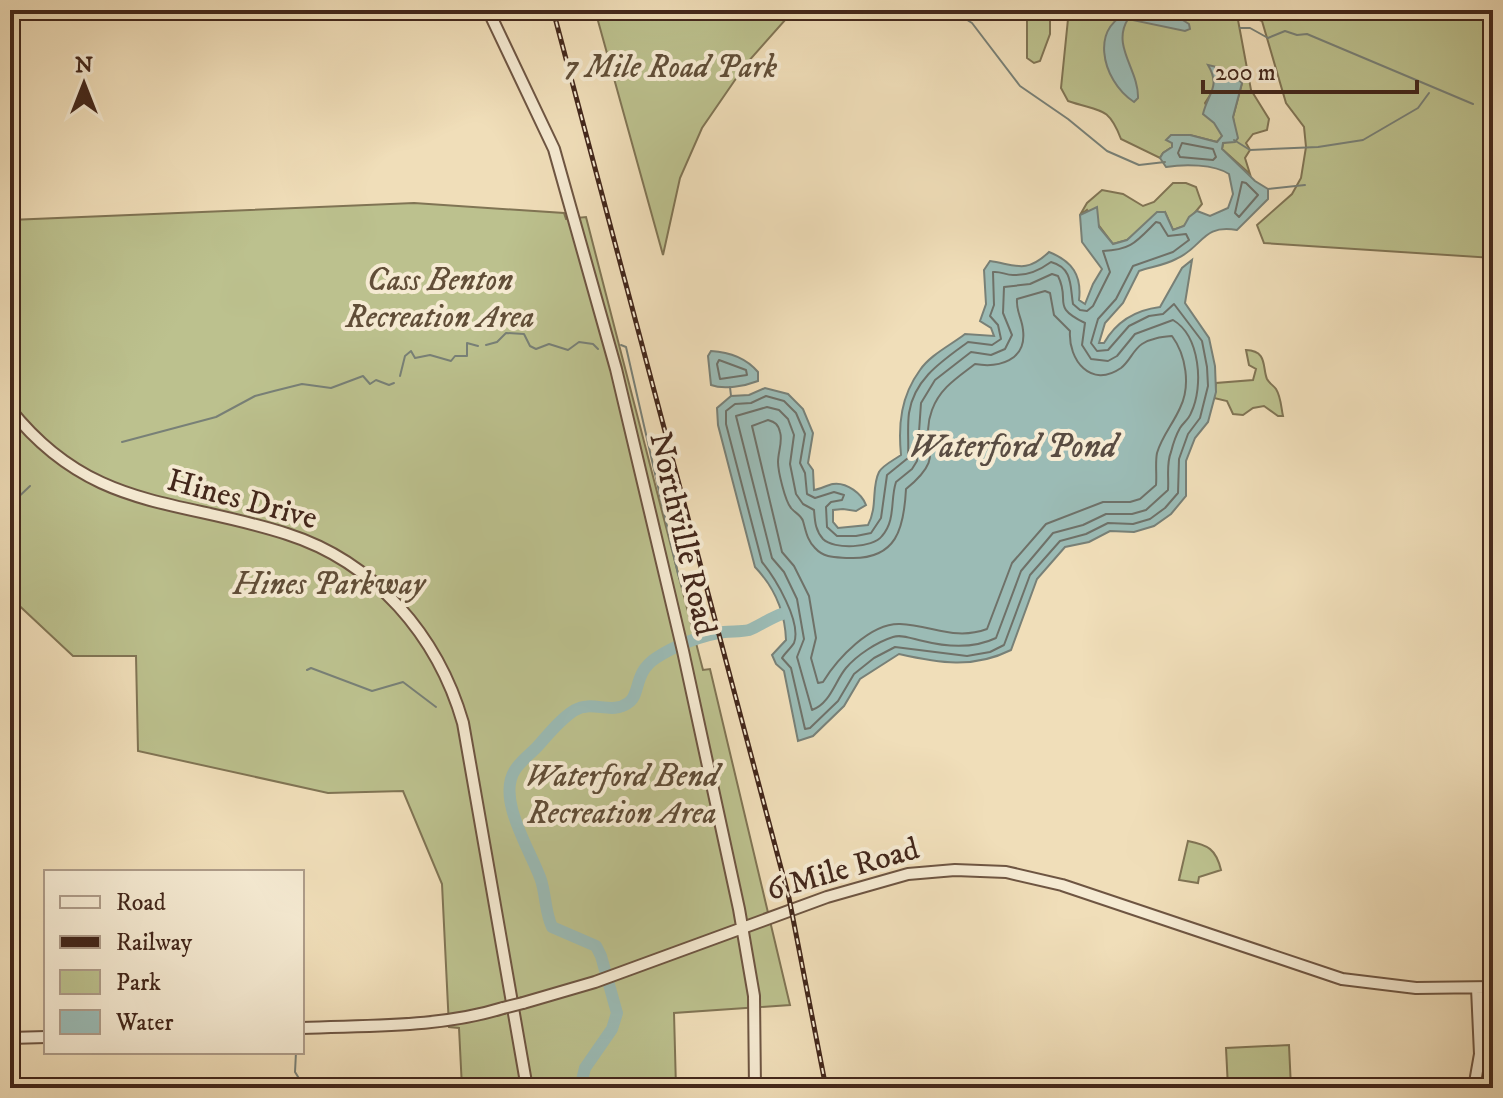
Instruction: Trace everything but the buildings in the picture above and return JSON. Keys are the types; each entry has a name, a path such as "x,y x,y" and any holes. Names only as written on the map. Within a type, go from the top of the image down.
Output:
{"street":[{"name":"Northville Road","path":"488,10 554,149 616,369 683,651 742,927 754,996 755,1088"},
{"name":"Hines Drive","path":"10,409 58,457 115,490 158,504 268,528 313,543 332,553 379,586 420,632 449,681 463,723 527,1088"},
{"name":"6 Mile Road","path":"304,1028 437,1021 474,1016 619,974 827,897 908,874 955,870 1006,872 1062,885 1342,979 1403,987 1493,987"},
{"path":"1474,1088 1480,1054 1477,988"},
{"path":"10,1038 44,1037"}],"green space":[{"name":"7 Mile Road Park","path":"595,10 811,10 785,20 746,64 702,128 680,178 663,255"},
{"path":"1027,10 1050,10 1050,34 1040,61 1034,63 1027,58"},
{"path":"1061,10 1195,10 1238,20 1251,90 1269,119 1267,130 1253,134 1246,143 1250,150 1245,158 1250,174 1222,149 1223,143 1230,141 1235,132 1233,117 1242,83 1215,76 1214,89 1205,103 1223,136 1217,142 1190,135 1172,143 1172,147 1160,158 1121,139 1112,120 1102,111 1068,101 1061,88 1068,19"},
{"path":"1234,10 1493,10 1493,258 1264,243 1257,225 1292,194 1301,178 1306,147 1304,127 1286,103 1262,21"},
{"path":"1173,183 1196,187 1202,204 1184,226 1173,230 1165,212 1127,240 1113,244 1087,210 1080,215 1087,203 1102,190 1123,194 1143,206 1154,202"},
{"name":"Hines Parkway","path":"414,203 564,213 566,219 586,217 703,670 710,669 790,1005 674,1013 676,1088 462,1088 459,1028 449,1027 442,884 403,791 328,793 138,751 136,656 73,656 10,597 10,220"},
{"path":"1246,350 1261,356 1267,379 1279,395 1283,416 1264,406 1253,408 1243,415 1233,414 1227,401 1214,398 1216,383 1253,380 1256,369 1249,365"},
{"path":"1188,841 1210,849 1217,857 1221,870 1199,877 1198,883 1179,880"},
{"path":"1289,1045 1291,1088 1228,1088 1226,1048"}],"water":[{"path":"1136,11 1181,19 1189,24 1190,29 1185,31 1128,19 1123,39 1137,88 1138,98 1134,102 1114,80 1104,52 1110,26 1120,17"},
{"name":"Waterford Pond","path":"1208,65 1221,68 1226,81 1234,75 1242,83 1233,117 1238,138 1235,142 1223,143 1222,149 1255,181 1268,189 1268,199 1237,230 1216,230 1176,259 1139,271 1123,303 1105,323 1099,343 1104,343 1114,329 1128,318 1160,307 1182,268 1192,260 1185,303 1209,338 1216,392 1208,422 1195,438 1186,461 1186,496 1171,514 1154,526 1134,532 1110,531 1089,542 1065,547 1037,579 1011,650 969,662 928,660 899,654 860,679 844,706 813,736 798,741 784,671 772,655 786,640 784,620 778,601 755,567 718,425 717,408 731,396 749,395 765,388 788,394 803,409 813,433 808,463 813,470 814,490 833,484 844,485 857,493 866,505 856,511 833,510 833,522 838,528 868,525 879,472 901,455 902,411 920,370 965,334 994,336 991,328 980,321 986,304 984,270 990,261 1027,266 1049,252 1074,270 1079,283 1079,300 1085,304 1102,269 1082,242 1080,215 1097,207 1099,227 1113,244 1127,240 1157,212 1165,212 1173,230 1184,226 1197,211 1210,216 1228,208 1233,194 1229,174 1199,166 1166,167 1160,158 1172,147 1172,143 1166,140 1171,135 1190,135 1217,142 1222,136 1214,123 1203,114 1213,85"},
{"path":"711,351 743,359 758,372 758,381 734,387 711,385 708,356"}],"waterway":[{"path":"951,10 972,23 1020,86 1107,151 1139,165 1165,162"},
{"path":"1240,28 1250,28 1268,38 1285,31 1307,34 1473,104"},
{"path":"1234,140 1250,150 1318,147 1363,140 1418,108 1429,93"},
{"path":"1268,189 1305,185"},
{"path":"486,345 497,342 506,333 524,334 530,346 536,349 549,344 568,350 579,342 593,344 598,349"},
{"path":"400,376 405,356 411,351 415,358 430,355 451,361 455,356 467,356 467,343 478,346"},
{"path":"621,345 626,347 678,574 700,639"},
{"path":"122,442 216,417 255,396 302,384 331,388 363,376 370,384 376,380 389,385 394,383"},
{"path":"730,387 731,396"},
{"path":"10,505 30,486"},
{"path":"580,1088 585,1068 612,1029 617,1013 596,946 552,927 541,880 512,810 510,782 515,770 575,710 588,706 615,708 628,703 635,695 644,670 663,654 707,636 749,630 782,614"},
{"path":"307,670 311,668 372,691 403,682 436,707"},
{"path":"296,1054 295,1072 305,1088"}],"railway":[{"path":"553,10 789,898 826,1088"}],"park label":[{"name":"Cass Benton Recreation Area","path":"440,300"},
{"name":"Waterford Bend Recreation Area","path":"622,796"}]}
